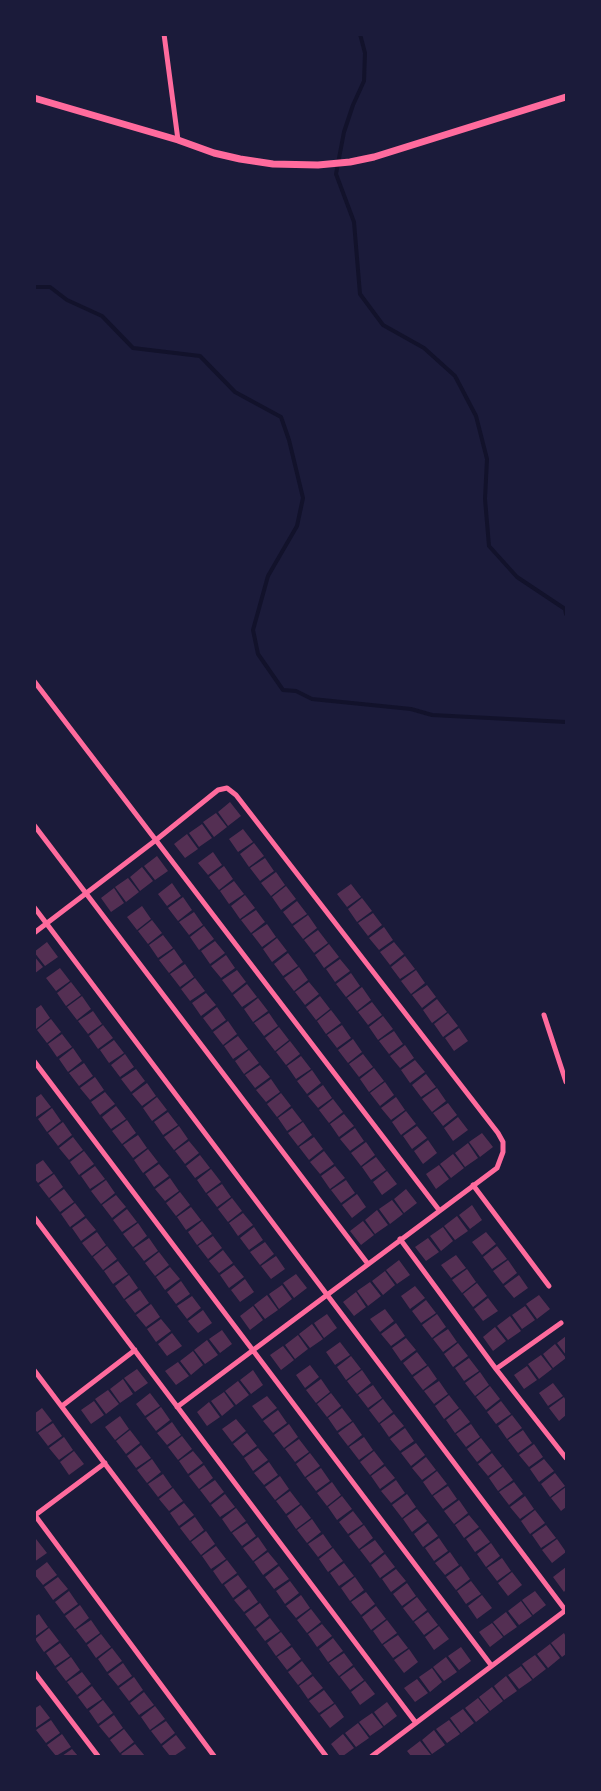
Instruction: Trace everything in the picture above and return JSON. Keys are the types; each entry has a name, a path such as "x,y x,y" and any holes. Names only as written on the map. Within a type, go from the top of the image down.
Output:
{"street":[{"path":"164,34 178,140"},
{"path":"34,98 240,159 273,164 328,164 374,157 567,97"},
{"path":"34,681 439,1209"},
{"path":"34,933 218,790 227,788 236,795 503,1142 501,1161 496,1168 177,1407"},
{"path":"34,825 368,1264"},
{"path":"34,907 566,1611 372,1756"},
{"path":"544,1015 567,1082"},
{"path":"34,1061 491,1665"},
{"path":"473,1185 549,1286"},
{"path":"34,1217 416,1723"},
{"path":"400,1239 496,1369 567,1458"},
{"path":"496,1369 561,1323"},
{"path":"62,1406 135,1350"},
{"path":"34,1370 326,1756"},
{"path":"105,1463 35,1515 214,1756"},
{"path":"34,1672 98,1756"}],"building":[{"path":"230,802 241,816 228,826 218,812"},
{"path":"216,813 227,827 214,837 203,822"},
{"path":"202,824 212,838 199,847 189,833"},
{"path":"243,829 253,842 238,852 229,839"},
{"path":"187,834 198,849 185,858 174,844"},
{"path":"254,843 264,856 249,867 240,854"},
{"path":"213,852 222,865 208,875 198,863"},
{"path":"157,856 168,871 155,880 144,866"},
{"path":"265,858 274,871 260,881 250,868"},
{"path":"224,866 233,879 219,890 209,877"},
{"path":"142,867 153,881 140,891 130,877"},
{"path":"276,872 285,885 271,896 261,883"},
{"path":"128,878 139,892 126,902 115,887"},
{"path":"234,881 244,894 229,904 220,891"},
{"path":"172,883 181,896 167,906 158,894"},
{"path":"351,884 361,897 347,907 337,894"},
{"path":"286,886 296,899 281,910 272,897"},
{"path":"114,888 124,903 111,912 101,898"},
{"path":"245,895 255,908 240,919 231,906"},
{"path":"183,897 192,910 178,921 168,908"},
{"path":"362,898 372,911 357,922 348,909"},
{"path":"297,901 307,914 292,924 283,912"},
{"path":"142,906 151,919 137,930 127,917"},
{"path":"256,910 265,922 251,933 241,920"},
{"path":"194,912 203,925 189,935 179,922"},
{"path":"373,913 382,925 368,936 358,923"},
{"path":"308,915 317,928 303,939 293,926"},
{"path":"152,920 162,933 148,944 138,931"},
{"path":"267,924 276,937 262,947 252,934"},
{"path":"204,926 214,939 199,950 190,937"},
{"path":"384,927 393,940 379,950 369,938"},
{"path":"318,930 328,943 314,953 304,940"},
{"path":"163,935 173,948 158,958 149,945"},
{"path":"277,938 287,951 272,962 263,949"},
{"path":"215,941 225,953 210,964 201,951"},
{"path":"47,942 58,957 45,966 34,952"},
{"path":"394,942 404,954 390,965 380,952"},
{"path":"329,944 339,957 324,968 315,955"},
{"path":"174,949 183,962 169,973 159,960"},
{"path":"288,953 298,966 283,976 274,964"},
{"path":"226,955 235,968 221,978 211,966"},
{"path":"34,956 43,967 34,974"},
{"path":"405,956 415,969 400,979 391,967"},
{"path":"340,959 350,971 335,982 326,969"},
{"path":"185,964 194,977 180,987 170,974"},
{"path":"299,967 308,980 294,991 284,978"},
{"path":"60,968 70,981 56,991 46,978"},
{"path":"237,970 246,982 232,993 222,980"},
{"path":"416,970 425,983 411,994 401,981"},
{"path":"351,973 360,986 346,997 336,984"},
{"path":"195,978 205,991 190,1001 181,989"},
{"path":"71,982 81,995 66,1006 57,993"},
{"path":"309,982 319,994 305,1005 295,992"},
{"path":"247,984 257,997 242,1007 233,995"},
{"path":"427,985 436,997 422,1008 412,995"},
{"path":"362,987 371,1000 357,1011 347,998"},
{"path":"206,993 216,1005 201,1016 192,1003"},
{"path":"82,996 91,1009 77,1020 67,1007"},
{"path":"320,996 330,1009 316,1020 306,1007"},
{"path":"258,998 268,1011 253,1022 244,1009"},
{"path":"437,999 447,1012 432,1023 423,1010"},
{"path":"372,1002 382,1015 368,1025 358,1012"},
{"path":"41,1005 50,1018 36,1029 34,1010"},
{"path":"217,1007 226,1020 212,1030 203,1018"},
{"path":"331,1010 341,1023 326,1034 317,1021"},
{"path":"93,1011 102,1024 88,1034 78,1021"},
{"path":"269,1013 278,1026 264,1036 254,1023"},
{"path":"448,1013 458,1026 443,1037 434,1024"},
{"path":"383,1016 393,1029 378,1040 369,1027"},
{"path":"51,1019 61,1032 47,1043 37,1030"},
{"path":"228,1021 237,1034 223,1045 213,1032"},
{"path":"103,1025 113,1038 98,1049 89,1036"},
{"path":"342,1025 351,1038 337,1048 327,1035"},
{"path":"279,1027 289,1040 275,1051 265,1038"},
{"path":"459,1028 468,1041 454,1051 445,1038"},
{"path":"394,1031 403,1044 389,1054 379,1041"},
{"path":"62,1034 72,1047 57,1057 48,1044"},
{"path":"238,1036 248,1049 233,1059 224,1046"},
{"path":"353,1039 362,1052 348,1063 338,1050"},
{"path":"114,1040 124,1053 109,1063 100,1050"},
{"path":"290,1041 300,1054 286,1065 276,1052"},
{"path":"405,1045 414,1058 400,1068 390,1056"},
{"path":"73,1048 82,1061 68,1072 59,1059"},
{"path":"249,1050 259,1063 244,1074 235,1061"},
{"path":"125,1054 134,1067 120,1077 111,1065"},
{"path":"363,1054 373,1067 359,1077 349,1064"},
{"path":"301,1056 311,1069 296,1079 287,1066"},
{"path":"415,1060 425,1072 410,1083 401,1070"},
{"path":"84,1063 93,1076 79,1086 69,1073"},
{"path":"260,1065 270,1077 255,1088 245,1075"},
{"path":"374,1068 384,1081 369,1092 360,1079"},
{"path":"136,1069 145,1081 131,1092 121,1079"},
{"path":"312,1070 321,1083 307,1094 297,1081"},
{"path":"426,1074 436,1087 421,1097 412,1085"},
{"path":"95,1077 104,1090 90,1100 80,1088"},
{"path":"271,1079 280,1092 266,1102 256,1090"},
{"path":"385,1082 394,1095 380,1106 370,1093"},
{"path":"147,1083 156,1096 142,1106 132,1094"},
{"path":"323,1085 332,1098 318,1108 308,1096"},
{"path":"437,1088 446,1101 432,1112 422,1099"},
{"path":"105,1092 115,1104 100,1115 91,1102"},
{"path":"281,1093 291,1106 277,1117 267,1104"},
{"path":"41,1094 51,1107 36,1117 34,1099"},
{"path":"157,1097 167,1110 152,1121 143,1108"},
{"path":"396,1097 405,1110 391,1120 381,1108"},
{"path":"333,1099 343,1112 329,1123 319,1110"},
{"path":"448,1103 457,1115 443,1126 433,1113"},
{"path":"116,1106 126,1119 111,1129 102,1117"},
{"path":"52,1108 61,1121 47,1132 38,1119"},
{"path":"292,1108 302,1121 287,1131 278,1118"},
{"path":"406,1111 416,1124 401,1135 392,1122"},
{"path":"168,1112 178,1125 163,1135 154,1122"},
{"path":"344,1114 354,1126 339,1137 330,1124"},
{"path":"458,1117 468,1130 453,1141 444,1128"},
{"path":"127,1120 136,1133 122,1144 112,1131"},
{"path":"63,1122 72,1135 58,1146 48,1133"},
{"path":"303,1122 312,1135 298,1146 288,1133"},
{"path":"179,1126 188,1139 174,1150 164,1137"},
{"path":"417,1126 427,1138 412,1149 403,1136"},
{"path":"355,1128 364,1141 350,1151 340,1139"},
{"path":"482,1133 493,1147 480,1157 469,1142"},
{"path":"138,1135 147,1148 133,1158 123,1145"},
{"path":"73,1137 83,1150 69,1160 59,1148"},
{"path":"314,1137 323,1149 309,1160 299,1147"},
{"path":"428,1140 437,1153 423,1164 414,1151"},
{"path":"189,1141 199,1153 185,1164 175,1151"},
{"path":"366,1142 375,1155 361,1166 351,1153"},
{"path":"468,1143 478,1158 465,1167 455,1153"},
{"path":"148,1149 158,1162 143,1173 134,1160"},
{"path":"84,1151 94,1164 79,1175 70,1162"},
{"path":"324,1151 334,1164 320,1174 310,1162"},
{"path":"453,1154 464,1168 451,1178 440,1164"},
{"path":"200,1155 210,1168 195,1178 186,1166"},
{"path":"376,1157 386,1170 371,1180 362,1167"},
{"path":"43,1160 53,1173 38,1183 34,1178 34,1166"},
{"path":"159,1164 169,1176 154,1187 145,1174"},
{"path":"439,1165 449,1179 436,1189 426,1174"},
{"path":"95,1166 105,1179 90,1189 81,1176"},
{"path":"335,1166 345,1178 330,1189 321,1176"},
{"path":"211,1169 221,1182 206,1193 197,1180"},
{"path":"387,1171 397,1184 382,1195 373,1182"},
{"path":"54,1174 63,1187 49,1198 39,1185"},
{"path":"170,1178 179,1191 165,1201 155,1189"},
{"path":"106,1180 115,1193 101,1204 91,1191"},
{"path":"346,1180 355,1193 341,1203 331,1190"},
{"path":"222,1184 231,1197 217,1207 207,1194"},
{"path":"64,1189 74,1202 60,1212 50,1199"},
{"path":"406,1189 417,1203 404,1213 394,1199"},
{"path":"180,1192 190,1205 176,1216 166,1203"},
{"path":"357,1194 366,1207 352,1218 342,1205"},
{"path":"116,1195 126,1207 112,1218 102,1205"},
{"path":"232,1198 242,1211 228,1222 218,1209"},
{"path":"392,1200 403,1214 390,1224 379,1209"},
{"path":"75,1203 85,1216 70,1227 61,1214"},
{"path":"472,1205 482,1220 470,1229 459,1215"},
{"path":"191,1207 201,1220 186,1230 177,1217"},
{"path":"127,1209 137,1222 122,1232 113,1220"},
{"path":"377,1210 388,1225 375,1234 365,1220"},
{"path":"243,1213 253,1225 238,1236 229,1223"},
{"path":"457,1216 468,1231 455,1240 444,1226"},
{"path":"86,1218 96,1230 81,1241 72,1228"},
{"path":"202,1221 212,1234 197,1245 188,1232"},
{"path":"363,1221 374,1235 361,1245 350,1231"},
{"path":"138,1223 147,1236 133,1247 123,1234"},
{"path":"254,1227 263,1240 249,1250 240,1238"},
{"path":"443,1227 453,1241 441,1251 430,1236"},
{"path":"97,1232 106,1245 92,1256 82,1243"},
{"path":"486,1232 496,1244 482,1255 472,1242"},
{"path":"213,1236 222,1248 208,1259 198,1246"},
{"path":"149,1238 158,1251 144,1261 134,1248"},
{"path":"428,1238 439,1252 426,1261 415,1247"},
{"path":"265,1242 274,1254 260,1265 250,1252"},
{"path":"107,1246 117,1259 103,1270 93,1257"},
{"path":"497,1246 507,1259 492,1269 483,1257"},
{"path":"223,1250 233,1263 219,1273 209,1261"},
{"path":"159,1252 169,1265 155,1276 145,1263"},
{"path":"456,1255 466,1268 451,1278 441,1265"},
{"path":"276,1256 285,1269 271,1279 261,1266"},
{"path":"399,1260 410,1275 397,1284 386,1270"},
{"path":"508,1260 517,1273 503,1284 493,1271"},
{"path":"118,1261 128,1274 113,1284 104,1271"},
{"path":"234,1265 244,1277 229,1288 220,1275"},
{"path":"170,1267 180,1279 165,1290 156,1277"},
{"path":"467,1269 476,1282 462,1293 452,1280"},
{"path":"385,1271 395,1285 383,1295 372,1281"},
{"path":"296,1274 307,1288 294,1298 283,1283"},
{"path":"129,1275 138,1288 124,1299 115,1286"},
{"path":"519,1275 528,1288 514,1298 504,1286"},
{"path":"245,1279 254,1292 240,1302 231,1290"},
{"path":"181,1281 190,1294 176,1304 167,1292"},
{"path":"370,1282 381,1296 368,1306 357,1291"},
{"path":"477,1283 487,1296 473,1307 463,1294"},
{"path":"282,1285 292,1299 279,1309 269,1294"},
{"path":"415,1286 425,1298 410,1309 401,1296"},
{"path":"140,1290 149,1303 135,1313 125,1300"},
{"path":"356,1292 366,1307 354,1316 343,1302"},
{"path":"267,1295 278,1310 265,1319 254,1305"},
{"path":"539,1295 550,1309 537,1319 526,1304"},
{"path":"192,1296 201,1308 187,1319 177,1306"},
{"path":"488,1298 498,1311 483,1321 474,1309"},
{"path":"426,1300 436,1313 421,1323 412,1311"},
{"path":"151,1304 160,1317 146,1327 136,1315"},
{"path":"253,1306 263,1320 250,1330 240,1316"},
{"path":"525,1306 535,1320 522,1329 512,1315"},
{"path":"385,1309 394,1321 380,1332 370,1319"},
{"path":"203,1310 212,1323 198,1333 188,1321"},
{"path":"327,1314 337,1328 324,1338 314,1323"},
{"path":"437,1314 446,1327 432,1338 422,1325"},
{"path":"510,1316 521,1331 508,1340 497,1326"},
{"path":"161,1319 171,1331 156,1342 147,1329"},
{"path":"396,1323 405,1336 391,1346 381,1334"},
{"path":"312,1324 323,1339 310,1348 299,1334"},
{"path":"495,1327 506,1341 493,1351 483,1337"},
{"path":"448,1329 457,1342 443,1352 433,1339"},
{"path":"222,1330 232,1344 220,1353 209,1339"},
{"path":"172,1333 182,1346 167,1356 158,1344"},
{"path":"298,1335 308,1349 295,1359 285,1345"},
{"path":"566,1336 566,1355 557,1343"},
{"path":"406,1338 416,1350 401,1361 392,1348"},
{"path":"207,1340 218,1355 205,1364 194,1350"},
{"path":"340,1342 350,1355 335,1365 326,1352"},
{"path":"458,1343 468,1356 453,1367 444,1354"},
{"path":"555,1344 566,1358 553,1368 543,1354"},
{"path":"283,1346 294,1360 281,1370 270,1355"},
{"path":"193,1351 203,1365 191,1375 180,1361"},
{"path":"417,1352 427,1365 412,1375 403,1363"},
{"path":"541,1355 552,1369 539,1379 528,1364"},
{"path":"351,1356 361,1369 346,1380 337,1367"},
{"path":"469,1358 479,1371 464,1381 455,1368"},
{"path":"178,1362 189,1376 176,1385 165,1371"},
{"path":"310,1365 319,1377 305,1388 296,1375"},
{"path":"428,1366 437,1379 423,1390 413,1377"},
{"path":"527,1366 537,1380 524,1389 514,1375"},
{"path":"137,1369 148,1383 135,1392 124,1378"},
{"path":"253,1370 263,1385 251,1394 240,1380"},
{"path":"362,1370 371,1383 357,1394 347,1381"},
{"path":"480,1372 489,1385 475,1396 465,1383"},
{"path":"123,1379 133,1394 120,1403 110,1389"},
{"path":"321,1379 330,1392 316,1403 306,1390"},
{"path":"238,1381 249,1395 236,1405 225,1391"},
{"path":"439,1381 448,1394 434,1404 424,1391"},
{"path":"553,1383 563,1396 548,1406 539,1393"},
{"path":"373,1385 382,1398 368,1408 358,1395"},
{"path":"490,1386 500,1399 486,1410 476,1397"},
{"path":"108,1390 119,1404 106,1414 95,1399"},
{"path":"224,1392 234,1406 222,1416 211,1401"},
{"path":"150,1393 160,1406 145,1416 136,1404"},
{"path":"331,1393 341,1406 327,1417 317,1404"},
{"path":"449,1395 459,1408 444,1419 435,1406"},
{"path":"267,1396 277,1408 262,1419 252,1406"},
{"path":"564,1397 566,1415 559,1421 549,1408"},
{"path":"383,1399 393,1412 379,1423 369,1410"},
{"path":"94,1401 104,1415 91,1424 81,1410"},
{"path":"501,1401 511,1414 496,1424 487,1412"},
{"path":"209,1402 220,1417 207,1426 197,1412"},
{"path":"161,1407 170,1420 156,1431 146,1418"},
{"path":"42,1408 52,1421 37,1432 34,1428 34,1414"},
{"path":"342,1408 352,1421 337,1431 328,1418"},
{"path":"460,1409 470,1422 455,1433 446,1420"},
{"path":"278,1410 287,1423 273,1433 263,1421"},
{"path":"394,1414 404,1426 389,1437 380,1424"},
{"path":"512,1415 522,1428 507,1439 498,1426"},
{"path":"120,1416 129,1429 115,1440 105,1427"},
{"path":"236,1419 246,1431 232,1442 222,1429"},
{"path":"172,1422 181,1435 167,1445 157,1433"},
{"path":"353,1422 362,1435 348,1446 338,1433"},
{"path":"53,1423 62,1436 48,1446 38,1433"},
{"path":"289,1424 298,1437 284,1448 274,1435"},
{"path":"471,1424 480,1437 466,1447 456,1434"},
{"path":"405,1428 414,1441 400,1451 390,1439"},
{"path":"130,1430 140,1443 126,1454 116,1441"},
{"path":"523,1430 532,1443 518,1453 508,1440"},
{"path":"247,1433 257,1446 243,1456 233,1444"},
{"path":"182,1436 192,1449 178,1460 168,1447"},
{"path":"64,1437 73,1450 59,1460 49,1448"},
{"path":"364,1437 373,1450 359,1460 349,1447"},
{"path":"481,1438 491,1451 477,1462 467,1449"},
{"path":"299,1439 309,1452 295,1462 285,1449"},
{"path":"416,1443 425,1455 411,1466 401,1453"},
{"path":"534,1444 543,1457 529,1467 519,1455"},
{"path":"141,1445 151,1458 136,1468 127,1456"},
{"path":"258,1448 268,1460 253,1471 244,1458"},
{"path":"74,1451 84,1464 69,1475 60,1462"},
{"path":"193,1451 203,1463 188,1474 179,1461"},
{"path":"374,1451 384,1464 370,1475 360,1462"},
{"path":"310,1453 320,1466 305,1477 296,1464"},
{"path":"492,1453 502,1466 488,1476 478,1464"},
{"path":"426,1457 436,1470 422,1480 412,1468"},
{"path":"152,1459 161,1472 147,1483 137,1470"},
{"path":"544,1459 554,1471 539,1482 530,1469"},
{"path":"269,1462 278,1475 264,1485 254,1473"},
{"path":"204,1465 213,1478 199,1489 189,1476"},
{"path":"385,1466 395,1478 380,1489 371,1476"},
{"path":"503,1467 513,1480 498,1491 489,1478"},
{"path":"321,1468 330,1481 316,1491 306,1478"},
{"path":"437,1471 447,1484 432,1495 423,1482"},
{"path":"555,1473 565,1486 550,1497 541,1484"},
{"path":"163,1474 172,1487 158,1497 148,1484"},
{"path":"280,1476 289,1489 275,1500 265,1487"},
{"path":"215,1480 224,1492 210,1503 200,1490"},
{"path":"396,1480 405,1493 391,1503 381,1491"},
{"path":"332,1482 341,1495 327,1506 317,1493"},
{"path":"514,1482 523,1494 509,1505 499,1492"},
{"path":"448,1486 457,1499 443,1509 433,1496"},
{"path":"566,1487 566,1507 561,1511 551,1498"},
{"path":"173,1488 183,1501 169,1511 159,1499"},
{"path":"290,1491 300,1504 286,1514 276,1501"},
{"path":"225,1494 235,1507 220,1517 211,1505"},
{"path":"407,1494 416,1507 402,1518 392,1505"},
{"path":"342,1496 352,1509 337,1520 328,1507"},
{"path":"525,1496 534,1509 520,1519 510,1507"},
{"path":"459,1500 468,1513 454,1524 444,1511"},
{"path":"184,1503 194,1515 179,1526 170,1513"},
{"path":"301,1505 311,1518 296,1529 287,1516"},
{"path":"236,1508 246,1521 231,1532 222,1519"},
{"path":"417,1509 427,1521 412,1532 403,1519"},
{"path":"535,1510 545,1523 530,1534 521,1521"},
{"path":"353,1511 363,1524 348,1534 339,1522"},
{"path":"469,1515 479,1527 464,1538 455,1525"},
{"path":"195,1517 204,1530 190,1541 180,1528"},
{"path":"312,1519 321,1532 307,1543 297,1530"},
{"path":"247,1523 256,1536 242,1546 232,1533"},
{"path":"428,1523 438,1536 423,1547 414,1534"},
{"path":"364,1525 373,1538 359,1549 349,1536"},
{"path":"546,1525 556,1538 541,1548 532,1535"},
{"path":"480,1529 490,1542 475,1552 466,1539"},
{"path":"206,1531 215,1544 201,1555 191,1542"},
{"path":"323,1534 332,1547 318,1557 308,1544"},
{"path":"258,1537 267,1550 253,1561 243,1548"},
{"path":"439,1538 448,1551 434,1561 425,1548"},
{"path":"36,1539 47,1553 34,1562 34,1540"},
{"path":"557,1539 566,1552 552,1563 542,1550"},
{"path":"375,1540 384,1552 370,1563 360,1550"},
{"path":"491,1543 500,1556 486,1567 477,1554"},
{"path":"216,1546 226,1559 211,1569 202,1556"},
{"path":"333,1548 343,1561 328,1572 319,1559"},
{"path":"268,1552 278,1564 263,1575 254,1562"},
{"path":"450,1552 459,1565 445,1575 435,1563"},
{"path":"385,1554 395,1567 380,1578 371,1565"},
{"path":"502,1558 511,1571 497,1581 487,1568"},
{"path":"227,1560 237,1573 222,1584 213,1571"},
{"path":"47,1562 57,1575 43,1585 34,1572"},
{"path":"344,1563 354,1576 339,1586 330,1573"},
{"path":"279,1566 289,1579 274,1589 265,1577"},
{"path":"461,1566 470,1579 456,1590 446,1577"},
{"path":"566,1567 566,1589 564,1592 553,1577"},
{"path":"396,1569 406,1581 391,1592 382,1579"},
{"path":"512,1572 522,1585 508,1596 498,1583"},
{"path":"238,1575 247,1587 233,1598 224,1585"},
{"path":"58,1577 68,1589 53,1600 44,1587"},
{"path":"355,1577 364,1590 350,1601 341,1588"},
{"path":"290,1581 299,1593 285,1604 276,1591"},
{"path":"471,1581 481,1594 466,1604 457,1591"},
{"path":"407,1583 416,1596 402,1606 393,1594"},
{"path":"249,1589 258,1602 244,1612 234,1600"},
{"path":"69,1591 78,1604 64,1614 55,1602"},
{"path":"535,1591 546,1605 533,1615 522,1600"},
{"path":"366,1592 375,1604 361,1615 351,1602"},
{"path":"301,1595 310,1608 296,1618 286,1606"},
{"path":"482,1595 492,1608 477,1619 468,1606"},
{"path":"417,1597 427,1610 413,1621 403,1608"},
{"path":"521,1601 532,1616 519,1625 508,1611"},
{"path":"260,1603 269,1616 255,1627 245,1614"},
{"path":"80,1605 89,1618 75,1629 65,1616"},
{"path":"376,1606 386,1619 371,1630 362,1617"},
{"path":"311,1609 321,1622 307,1633 297,1620"},
{"path":"428,1612 438,1625 424,1635 414,1622"},
{"path":"506,1612 517,1627 504,1636 493,1622"},
{"path":"39,1614 48,1627 34,1637 34,1617"},
{"path":"270,1618 280,1631 265,1641 256,1629"},
{"path":"91,1620 100,1633 86,1643 76,1630"},
{"path":"387,1620 397,1633 382,1644 373,1631"},
{"path":"492,1623 503,1637 490,1647 479,1632"},
{"path":"322,1624 332,1636 317,1647 308,1634"},
{"path":"439,1626 449,1639 434,1650 425,1637"},
{"path":"49,1628 59,1641 44,1652 35,1639"},
{"path":"281,1632 291,1645 276,1656 267,1643"},
{"path":"564,1633 566,1654 562,1657 551,1643"},
{"path":"101,1634 111,1647 96,1658 87,1645"},
{"path":"398,1635 408,1648 393,1658 383,1645"},
{"path":"333,1638 343,1651 328,1662 319,1649"},
{"path":"60,1643 70,1656 55,1666 46,1653"},
{"path":"550,1644 560,1658 548,1668 537,1654"},
{"path":"292,1647 301,1659 287,1670 277,1657"},
{"path":"461,1647 471,1661 459,1670 448,1656"},
{"path":"112,1648 122,1661 107,1672 98,1659"},
{"path":"409,1649 418,1662 404,1673 394,1660"},
{"path":"344,1653 353,1665 339,1676 329,1663"},
{"path":"535,1655 546,1669 533,1679 522,1664"},
{"path":"71,1657 80,1670 66,1681 56,1668"},
{"path":"446,1657 457,1672 444,1681 433,1667"},
{"path":"302,1661 312,1674 298,1685 288,1672"},
{"path":"123,1663 132,1676 118,1686 108,1674"},
{"path":"521,1666 532,1680 519,1689 508,1675"},
{"path":"354,1667 364,1680 350,1690 340,1677"},
{"path":"432,1668 442,1682 430,1692 419,1677"},
{"path":"82,1672 91,1684 77,1695 67,1682"},
{"path":"313,1676 323,1688 308,1699 299,1686"},
{"path":"506,1676 517,1691 504,1700 494,1686"},
{"path":"134,1677 143,1690 129,1701 119,1688"},
{"path":"417,1679 428,1693 415,1702 404,1688"},
{"path":"365,1681 375,1694 360,1705 351,1692"},
{"path":"92,1686 102,1699 87,1709 78,1697"},
{"path":"492,1687 503,1701 490,1711 479,1697"},
{"path":"324,1690 334,1703 319,1713 309,1701"},
{"path":"144,1692 154,1705 139,1715 130,1703"},
{"path":"478,1698 489,1712 476,1722 465,1708"},
{"path":"103,1700 113,1713 98,1724 89,1711"},
{"path":"387,1702 397,1716 384,1726 374,1712"},
{"path":"335,1704 344,1717 330,1728 320,1715"},
{"path":"40,1705 50,1718 34,1729 34,1709"},
{"path":"155,1706 165,1719 150,1730 141,1717"},
{"path":"463,1709 474,1723 461,1733 450,1718"},
{"path":"372,1713 383,1727 370,1736 359,1722"},
{"path":"114,1715 123,1728 109,1738 99,1726"},
{"path":"51,1720 60,1733 46,1743 36,1730"},
{"path":"449,1720 460,1734 447,1743 436,1729"},
{"path":"166,1721 175,1733 161,1744 151,1731"},
{"path":"358,1723 369,1738 356,1747 345,1733"},
{"path":"124,1729 134,1742 120,1753 110,1740"},
{"path":"434,1730 445,1745 432,1754 422,1740"},
{"path":"62,1734 71,1747 56,1756 47,1745"},
{"path":"343,1734 354,1748 340,1756 331,1744"},
{"path":"176,1735 186,1748 170,1756 162,1746"},
{"path":"420,1741 431,1755 411,1756 407,1751"},
{"path":"135,1744 145,1756 123,1756 121,1754"},
{"path":"72,1749 78,1756 62,1756"}],"waterway":[{"path":"360,34 365,53 364,81 344,132 336,174 354,222 360,294 383,325 424,348 455,376 476,416 487,459 485,499 489,546 517,577 565,609 566,614"},
{"path":"34,287 50,287 67,300 102,316 133,348 200,356 235,392 281,417 303,498 297,526 268,576 253,630 258,654 283,690 296,691 312,699 411,709 432,715 566,722"}]}
